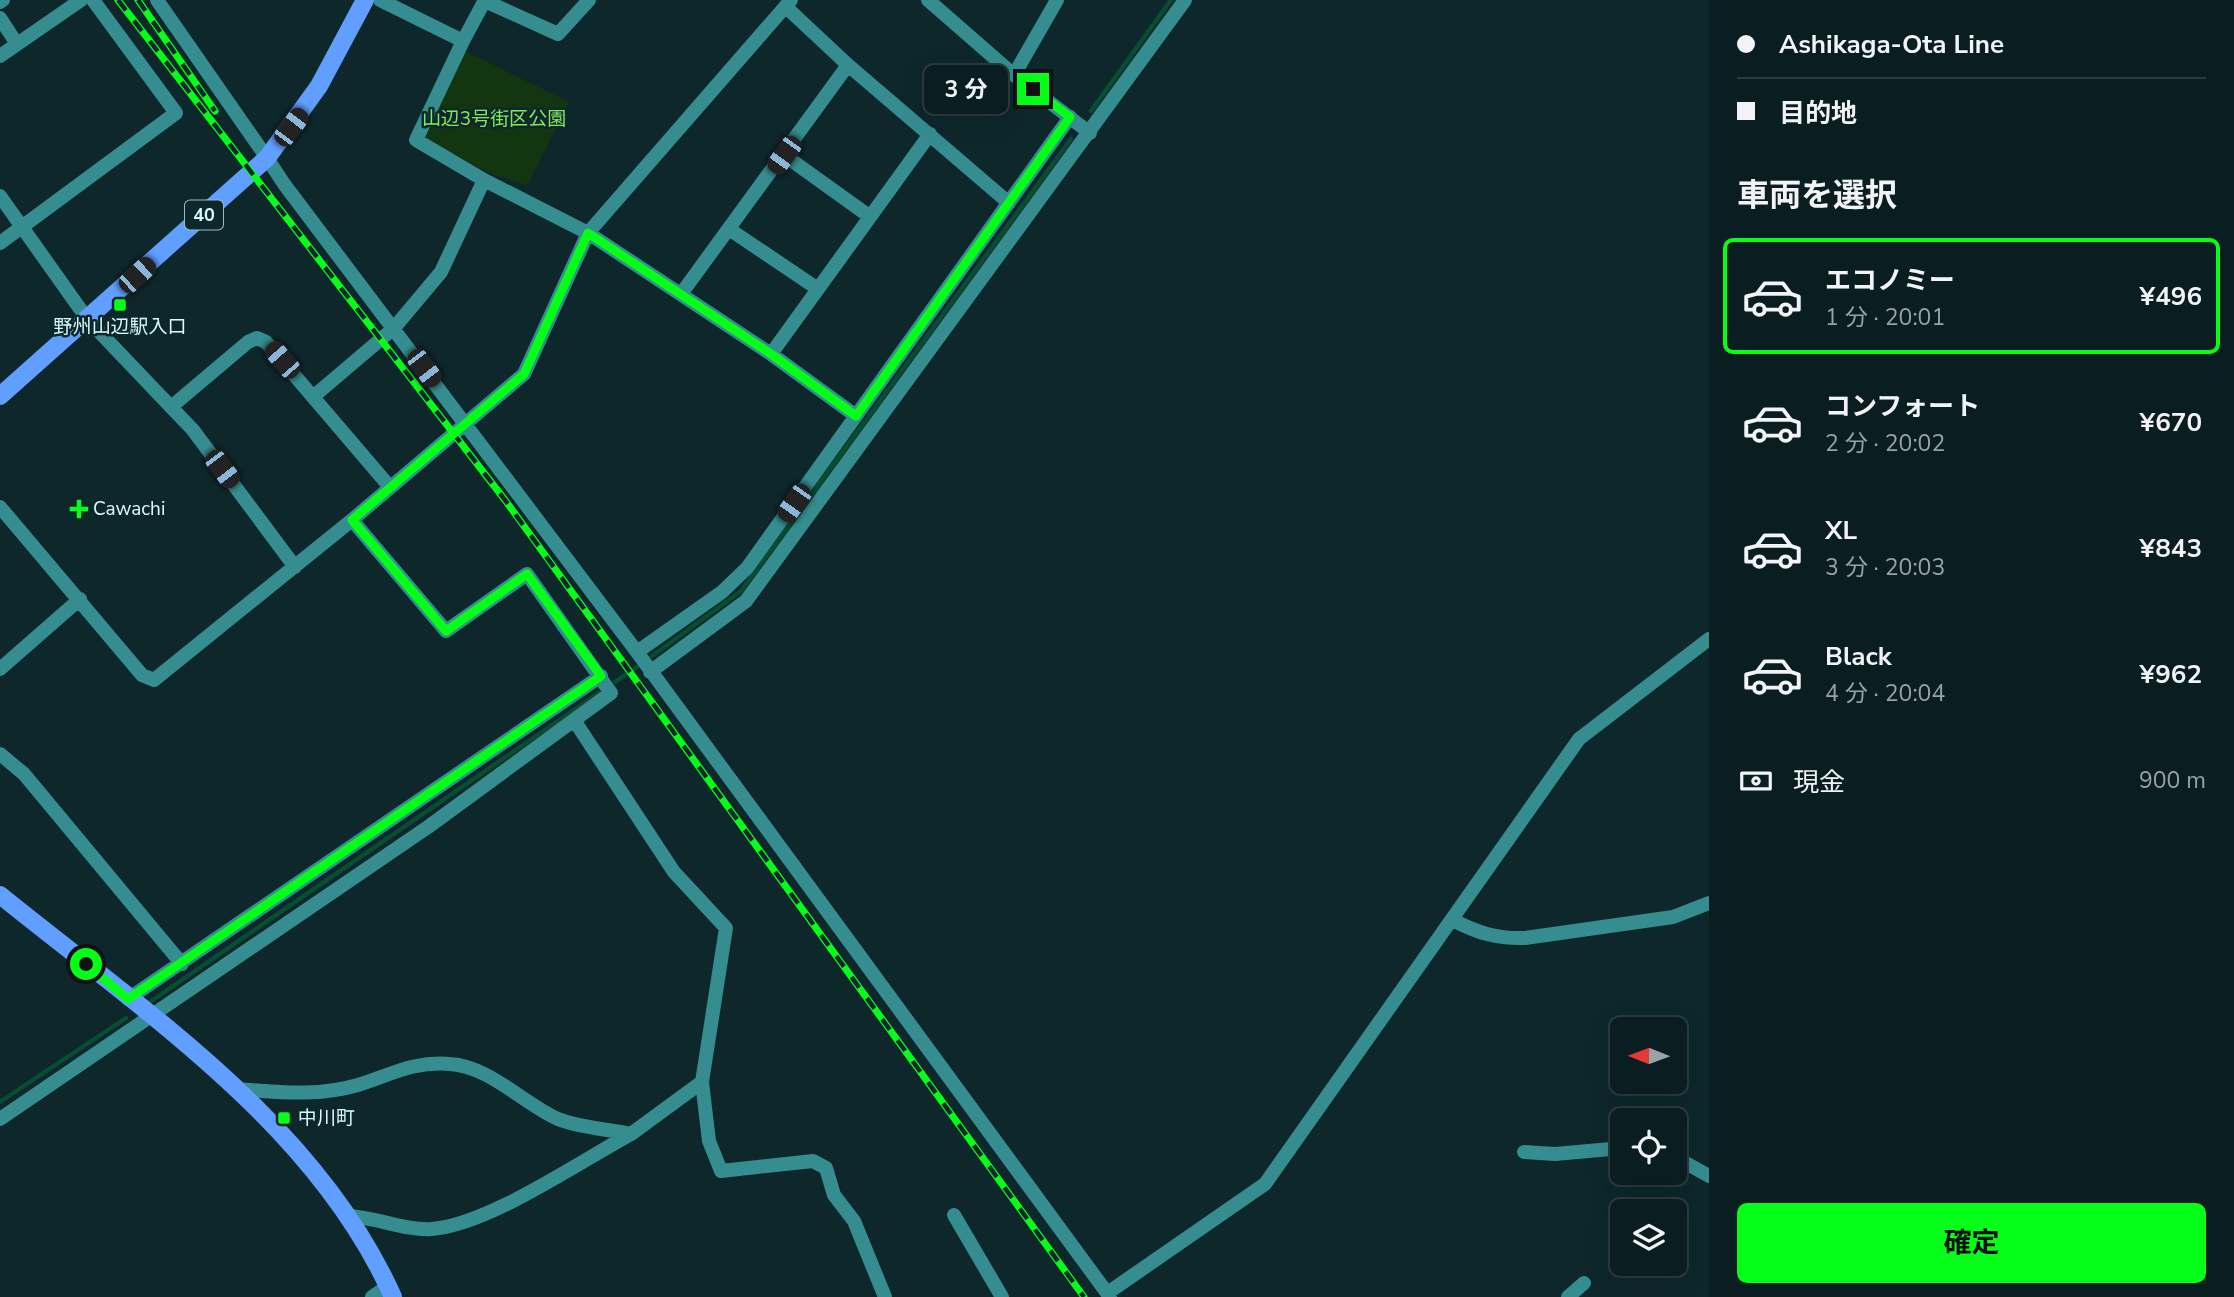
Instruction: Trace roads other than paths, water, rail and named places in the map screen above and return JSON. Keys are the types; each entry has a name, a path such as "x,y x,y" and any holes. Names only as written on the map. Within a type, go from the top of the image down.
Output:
{"main road":[{"name":"40","path":"0,396 267,158 319,86 365,0"},
{"path":"0,895 236,1089 296,1147 347,1216 391,1291"}],"street":[{"path":"0,56 81,0"},
{"path":"0,243 176,113 93,0"},
{"path":"157,0 284,184 636,652 1110,1295 1265,1184 1579,739 1709,639"},
{"path":"380,0 463,41"},
{"path":"589,0 558,34 485,1 416,140 484,180 588,233 771,354 856,416"},
{"path":"928,0 1014,75 1090,133"},
{"path":"1014,75 1057,0"},
{"path":"650,672 746,601 1185,0"},
{"path":"0,507 5,523 80,599 142,675 154,680 352,520 524,374 588,233 789,3 848,65 1009,203"},
{"path":"0,19 17,44"},
{"path":"681,294 848,65"},
{"path":"636,652 722,592 747,568 1070,117"},
{"path":"771,354 930,134"},
{"path":"784,155 869,216"},
{"path":"314,396 394,327 441,272 484,180"},
{"path":"0,196 88,320 193,430 295,567"},
{"path":"729,229 818,289"},
{"path":"171,407 248,342 257,338 266,342 389,486"},
{"path":"0,1119 151,1017 262,937 428,827 611,693 527,574 446,631 352,520"},
{"path":"0,669 80,599"},
{"path":"128,999 601,676"},
{"path":"574,720 674,872 726,928 702,1082 709,1141 721,1171 813,1161 826,1168 834,1195 854,1221 885,1297"},
{"path":"0,754 24,774 182,964"},
{"path":"1453,920 1477,933 1516,938 1673,918 1709,903"},
{"path":"236,1089 310,1095 359,1085 422,1063 453,1064 500,1083 559,1119 631,1134"},
{"path":"347,1216 372,1217 412,1229 433,1229 478,1218 631,1134 702,1082"},
{"path":"1524,1152 1556,1154 1610,1149"},
{"path":"1687,1164 1709,1176"},
{"path":"954,1215 1002,1297"},
{"path":"1568,1297 1584,1283"},
{"path":"372,1297 391,1291"}],"waterway":[{"path":"1091,111 1171,0"},
{"path":"652,656 741,591 1071,139"},
{"path":"615,682 637,667"},
{"path":"150,1002 600,692"},
{"path":"0,1102 126,1018"}],"railway":[{"path":"118,0 505,500 1084,1297"},
{"path":"138,0 215,111"}],"place":[{"name":"野州山辺駅入口","path":"120,305"},
{"name":"Cawachi","path":"79,509"},
{"name":"中川町","path":"284,1118"}],"park label":[{"name":"山辺3号街区公園","path":"494,119"}]}
